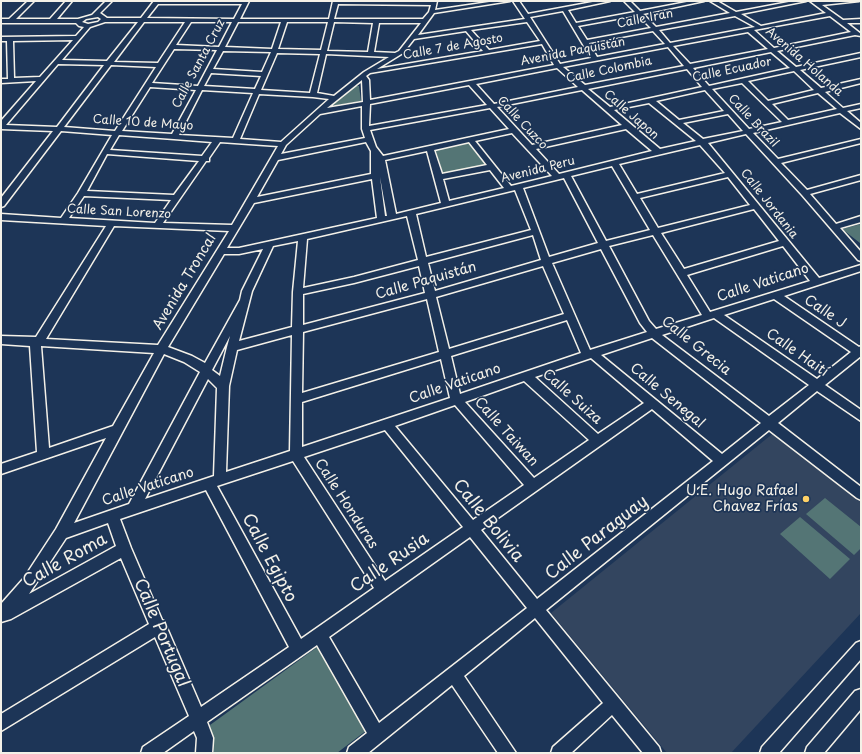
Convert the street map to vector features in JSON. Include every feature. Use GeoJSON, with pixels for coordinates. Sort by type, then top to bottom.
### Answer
{"type":"FeatureCollection","features":[{"type":"Feature","properties":{"kind":"street"},"geometry":{"type":"LineString","coordinates":[[11,21],[31,1]]}},
{"type":"Feature","properties":{"kind":"street"},"geometry":{"type":"LineString","coordinates":[[52,21],[69,1]]}},
{"type":"Feature","properties":{"kind":"street"},"geometry":{"type":"LineString","coordinates":[[95,15],[109,1]]}},
{"type":"Feature","properties":{"kind":"street"},"geometry":{"type":"LineString","coordinates":[[1,204],[157,1],[245,2]]}},
{"type":"Feature","properties":{"kind":"street"},"geometry":{"type":"LineString","coordinates":[[313,95],[336,2],[396,2],[434,5],[507,1]]}},
{"type":"Feature","properties":{"kind":"street","name":"Calle Japon"},"geometry":{"type":"LineString","coordinates":[[516,1],[544,42],[558,66],[658,152]]}},
{"type":"Feature","properties":{"kind":"street"},"geometry":{"type":"LineString","coordinates":[[414,37],[527,18],[606,1]]}},
{"type":"Feature","properties":{"kind":"street","name":"Calle Brazil"},"geometry":{"type":"LineString","coordinates":[[627,1],[654,28],[728,112],[805,193],[861,258]]}},
{"type":"Feature","properties":{"kind":"street"},"geometry":{"type":"LineString","coordinates":[[575,25],[685,2],[701,1]]}},
{"type":"Feature","properties":{"kind":"street"},"geometry":{"type":"LineString","coordinates":[[713,1],[761,28]]}},
{"type":"Feature","properties":{"kind":"street","name":"Calle Iran"},"geometry":{"type":"LineString","coordinates":[[585,42],[803,1]]}},
{"type":"Feature","properties":{"kind":"street"},"geometry":{"type":"LineString","coordinates":[[815,2],[856,1]]}},
{"type":"Feature","properties":{"kind":"street","name":"Calle Santa Cruz"},"geometry":{"type":"LineString","coordinates":[[174,137],[245,2]]}},
{"type":"Feature","properties":{"kind":"street"},"geometry":{"type":"LineString","coordinates":[[815,2],[858,35]]}},
{"type":"Feature","properties":{"kind":"street","name":"Avenida Troncal"},"geometry":{"type":"LineString","coordinates":[[1,616],[29,583],[61,533],[161,349],[235,228],[283,144],[318,112],[364,75],[396,55],[414,37],[426,21],[434,5]]}},
{"type":"Feature","properties":{"kind":"street"},"geometry":{"type":"LineString","coordinates":[[565,9],[595,59]]}},
{"type":"Feature","properties":{"kind":"street","name":"Avenida Paquistán"},"geometry":{"type":"LineString","coordinates":[[318,112],[831,14]]}},
{"type":"Feature","properties":{"kind":"street"},"geometry":{"type":"LineString","coordinates":[[1,21],[79,21],[95,15],[104,17],[105,20]]}},
{"type":"Feature","properties":{"kind":"street"},"geometry":{"type":"LineString","coordinates":[[79,21],[81,25],[88,26],[105,20],[426,21]]}},
{"type":"Feature","properties":{"kind":"street"},"geometry":{"type":"LineString","coordinates":[[63,221],[82,193],[105,152],[174,47],[189,20]]}},
{"type":"Feature","properties":{"kind":"street"},"geometry":{"type":"LineString","coordinates":[[236,140],[275,50],[284,21]]}},
{"type":"Feature","properties":{"kind":"street"},"geometry":{"type":"LineString","coordinates":[[371,54],[376,21]]}},
{"type":"Feature","properties":{"kind":"street"},"geometry":{"type":"LineString","coordinates":[[841,22],[861,21]]}},
{"type":"Feature","properties":{"kind":"street"},"geometry":{"type":"LineString","coordinates":[[1,127],[88,26]]}},
{"type":"Feature","properties":{"kind":"street"},"geometry":{"type":"LineString","coordinates":[[467,29],[488,52]]}},
{"type":"Feature","properties":{"kind":"street","name":"Avenida Holanda"},"geometry":{"type":"LineString","coordinates":[[750,30],[861,127]]}},
{"type":"Feature","properties":{"kind":"street","name":"Calle Colombia"},"geometry":{"type":"LineString","coordinates":[[366,129],[492,106],[772,49],[858,35]]}},
{"type":"Feature","properties":{"kind":"street"},"geometry":{"type":"LineString","coordinates":[[10,38],[11,80]]}},
{"type":"Feature","properties":{"kind":"street"},"geometry":{"type":"LineString","coordinates":[[1,39],[79,38]]}},
{"type":"Feature","properties":{"kind":"street","name":"Calle 7 de Agosto"},"geometry":{"type":"LineString","coordinates":[[364,75],[544,42]]}},
{"type":"Feature","properties":{"kind":"street"},"geometry":{"type":"LineString","coordinates":[[174,47],[323,51],[396,55]]}},
{"type":"Feature","properties":{"kind":"street","name":"Calle Ecuador"},"geometry":{"type":"LineString","coordinates":[[609,109],[861,55]]}},
{"type":"Feature","properties":{"kind":"street"},"geometry":{"type":"LineString","coordinates":[[58,62],[162,65]]}},
{"type":"Feature","properties":{"kind":"street"},"geometry":{"type":"LineString","coordinates":[[209,71],[265,74]]}},
{"type":"Feature","properties":{"kind":"street"},"geometry":{"type":"LineString","coordinates":[[364,75],[366,81],[366,129],[369,140],[381,159],[379,174],[381,219]]}},
{"type":"Feature","properties":{"kind":"street"},"geometry":{"type":"LineString","coordinates":[[1,80],[42,79]]}},
{"type":"Feature","properties":{"kind":"street"},"geometry":{"type":"LineString","coordinates":[[744,81],[787,123]]}},
{"type":"Feature","properties":{"kind":"street"},"geometry":{"type":"LineString","coordinates":[[767,103],[861,81]]}},
{"type":"Feature","properties":{"kind":"street","name":"Calle Cuzco"},"geometry":{"type":"LineString","coordinates":[[471,83],[531,148],[563,176]]}},
{"type":"Feature","properties":{"kind":"street"},"geometry":{"type":"LineString","coordinates":[[149,85],[258,91],[335,98]]}},
{"type":"Feature","properties":{"kind":"street","name":"Calle Jordania"},"geometry":{"type":"LineString","coordinates":[[650,100],[702,142],[730,174],[816,282]]}},
{"type":"Feature","properties":{"kind":"street","name":"Avenida Peru"},"geometry":{"type":"LineString","coordinates":[[220,251],[239,251],[411,213],[658,152],[861,106]]}},
{"type":"Feature","properties":{"kind":"street"},"geometry":{"type":"LineString","coordinates":[[678,122],[728,112]]}},
{"type":"Feature","properties":{"kind":"street"},"geometry":{"type":"LineString","coordinates":[[531,148],[628,126]]}},
{"type":"Feature","properties":{"kind":"street","name":"Calle 10 de Mayo"},"geometry":{"type":"LineString","coordinates":[[1,127],[59,129],[283,144]]}},
{"type":"Feature","properties":{"kind":"street"},"geometry":{"type":"LineString","coordinates":[[381,159],[514,130]]}},
{"type":"Feature","properties":{"kind":"street"},"geometry":{"type":"LineString","coordinates":[[158,226],[206,159],[218,139]]}},
{"type":"Feature","properties":{"kind":"street"},"geometry":{"type":"LineString","coordinates":[[470,139],[491,167],[513,188],[536,231],[546,261],[569,316],[589,354]]}},
{"type":"Feature","properties":{"kind":"street"},"geometry":{"type":"LineString","coordinates":[[274,158],[369,140]]}},
{"type":"Feature","properties":{"kind":"street"},"geometry":{"type":"LineString","coordinates":[[776,162],[861,140]]}},
{"type":"Feature","properties":{"kind":"street"},"geometry":{"type":"LineString","coordinates":[[430,148],[445,204]]}},
{"type":"Feature","properties":{"kind":"street"},"geometry":{"type":"LineString","coordinates":[[375,149],[374,164],[379,174],[392,217]]}},
{"type":"Feature","properties":{"kind":"street"},"geometry":{"type":"LineString","coordinates":[[105,152],[206,159]]}},
{"type":"Feature","properties":{"kind":"street"},"geometry":{"type":"LineString","coordinates":[[614,163],[681,273],[712,316]]}},
{"type":"Feature","properties":{"kind":"street"},"geometry":{"type":"LineString","coordinates":[[439,177],[491,167]]}},
{"type":"Feature","properties":{"kind":"street"},"geometry":{"type":"LineString","coordinates":[[250,201],[379,174]]}},
{"type":"Feature","properties":{"kind":"street"},"geometry":{"type":"LineString","coordinates":[[635,197],[730,174]]}},
{"type":"Feature","properties":{"kind":"street","name":"Calle Grecia"},"geometry":{"type":"LineString","coordinates":[[563,176],[603,245],[645,324],[654,334],[861,494]]}},
{"type":"Feature","properties":{"kind":"street"},"geometry":{"type":"LineString","coordinates":[[805,193],[861,177]]}},
{"type":"Feature","properties":{"kind":"street"},"geometry":{"type":"LineString","coordinates":[[82,193],[177,198]]}},
{"type":"Feature","properties":{"kind":"street","name":"Calle Paquistán"},"geometry":{"type":"LineString","coordinates":[[232,347],[431,295],[655,231],[756,206]]}},
{"type":"Feature","properties":{"kind":"street"},"geometry":{"type":"LineString","coordinates":[[411,213],[456,399]]}},
{"type":"Feature","properties":{"kind":"street","name":"Calle San Lorenzo"},"geometry":{"type":"LineString","coordinates":[[1,217],[111,224],[235,228]]}},
{"type":"Feature","properties":{"kind":"street"},"geometry":{"type":"LineString","coordinates":[[834,227],[861,219]]}},
{"type":"Feature","properties":{"kind":"street"},"geometry":{"type":"LineString","coordinates":[[44,455],[37,341],[111,224]]}},
{"type":"Feature","properties":{"kind":"street"},"geometry":{"type":"LineString","coordinates":[[298,292],[354,280],[536,231]]}},
{"type":"Feature","properties":{"kind":"street"},"geometry":{"type":"LineString","coordinates":[[296,455],[299,330],[298,292],[303,237]]}},
{"type":"Feature","properties":{"kind":"street"},"geometry":{"type":"LineString","coordinates":[[681,273],[784,242]]}},
{"type":"Feature","properties":{"kind":"street"},"geometry":{"type":"LineString","coordinates":[[134,508],[242,303],[270,243]]}},
{"type":"Feature","properties":{"kind":"street","name":"Calle Vaticano"},"geometry":{"type":"LineString","coordinates":[[61,533],[296,455],[589,354],[861,268]]}},
{"type":"Feature","properties":{"kind":"street","name":"Calle J"},"geometry":{"type":"LineString","coordinates":[[775,295],[860,351]]}},
{"type":"Feature","properties":{"kind":"street"},"geometry":{"type":"LineString","coordinates":[[214,481],[223,386],[242,303]]}},
{"type":"Feature","properties":{"kind":"street"},"geometry":{"type":"LineString","coordinates":[[297,399],[446,355],[569,316]]}},
{"type":"Feature","properties":{"kind":"street","name":"Calle Haití"},"geometry":{"type":"LineString","coordinates":[[712,316],[818,385],[861,416]]}},
{"type":"Feature","properties":{"kind":"street"},"geometry":{"type":"LineString","coordinates":[[1,340],[161,349],[188,359],[206,371],[223,386]]}},
{"type":"Feature","properties":{"kind":"street","name":"Calle Paraguay"},"geometry":{"type":"LineString","coordinates":[[355,753],[860,351]]}},
{"type":"Feature","properties":{"kind":"street","name":"Calle Senegal"},"geometry":{"type":"LineString","coordinates":[[589,354],[652,403],[722,461]]}},
{"type":"Feature","properties":{"kind":"street","name":"Calle Suiza"},"geometry":{"type":"LineString","coordinates":[[526,376],[598,441]]}},
{"type":"Feature","properties":{"kind":"street","name":"Calle Taiwan"},"geometry":{"type":"LineString","coordinates":[[456,399],[533,486]]}},
{"type":"Feature","properties":{"kind":"street","name":"Calle Rusia"},"geometry":{"type":"LineString","coordinates":[[149,753],[652,403]]}},
{"type":"Feature","properties":{"kind":"street","name":"Calle Bolivia"},"geometry":{"type":"LineString","coordinates":[[386,424],[653,753]]}},
{"type":"Feature","properties":{"kind":"street"},"geometry":{"type":"LineString","coordinates":[[1,469],[118,429]]}},
{"type":"Feature","properties":{"kind":"street","name":"Calle Honduras"},"geometry":{"type":"LineString","coordinates":[[296,455],[383,590]]}},
{"type":"Feature","properties":{"kind":"street","name":"Calle Egipto"},"geometry":{"type":"LineString","coordinates":[[214,481],[298,649]]}},
{"type":"Feature","properties":{"kind":"street","name":"Calle Portugal"},"geometry":{"type":"LineString","coordinates":[[112,515],[124,549],[198,718],[205,738],[204,753]]}},
{"type":"Feature","properties":{"kind":"street","name":"Calle Roma"},"geometry":{"type":"LineString","coordinates":[[1,616],[124,549]]}},
{"type":"Feature","properties":{"kind":"street"},"geometry":{"type":"LineString","coordinates":[[1,723],[159,626]]}},
{"type":"Feature","properties":{"kind":"street"},"geometry":{"type":"LineString","coordinates":[[319,634],[377,735]]}},
{"type":"Feature","properties":{"kind":"street"},"geometry":{"type":"LineString","coordinates":[[768,753],[861,648]]}},
{"type":"Feature","properties":{"kind":"street"},"geometry":{"type":"LineString","coordinates":[[454,674],[508,753]]}},
{"type":"Feature","properties":{"kind":"street"},"geometry":{"type":"LineString","coordinates":[[813,753],[861,697]]}},
{"type":"Feature","properties":{"kind":"street"},"geometry":{"type":"LineString","coordinates":[[559,753],[613,704]]}},
{"type":"Feature","properties":{"kind":"shaded area"},"geometry":{"type":"Polygon","coordinates":[[[776,431],[861,496],[861,613],[731,753],[667,753],[551,613],[776,431]]]}},
{"type":"Feature","properties":{"kind":"green space"},"geometry":{"type":"Polygon","coordinates":[[[356,86],[359,86],[361,101],[331,106],[356,86]]]}},
{"type":"Feature","properties":{"kind":"green space"},"geometry":{"type":"Polygon","coordinates":[[[468,141],[487,164],[443,174],[435,148],[468,141]]]}},
{"type":"Feature","properties":{"kind":"green space"},"geometry":{"type":"Polygon","coordinates":[[[861,224],[860,243],[842,229],[861,224]]]}},
{"type":"Feature","properties":{"kind":"green space"},"geometry":{"type":"Polygon","coordinates":[[[825,498],[861,527],[861,548],[854,555],[806,514],[825,498]]]}},
{"type":"Feature","properties":{"kind":"green space"},"geometry":{"type":"Polygon","coordinates":[[[800,517],[850,559],[830,579],[780,534],[800,517]]]}},
{"type":"Feature","properties":{"kind":"green space"},"geometry":{"type":"Polygon","coordinates":[[[320,645],[367,730],[337,753],[214,753],[210,725],[320,645]]]}},
{"type":"Feature","properties":{"kind":"place","name":"U.E. Hugo Rafael Chavez Frías"},"geometry":{"type":"Point","coordinates":[806,499]}}]}
